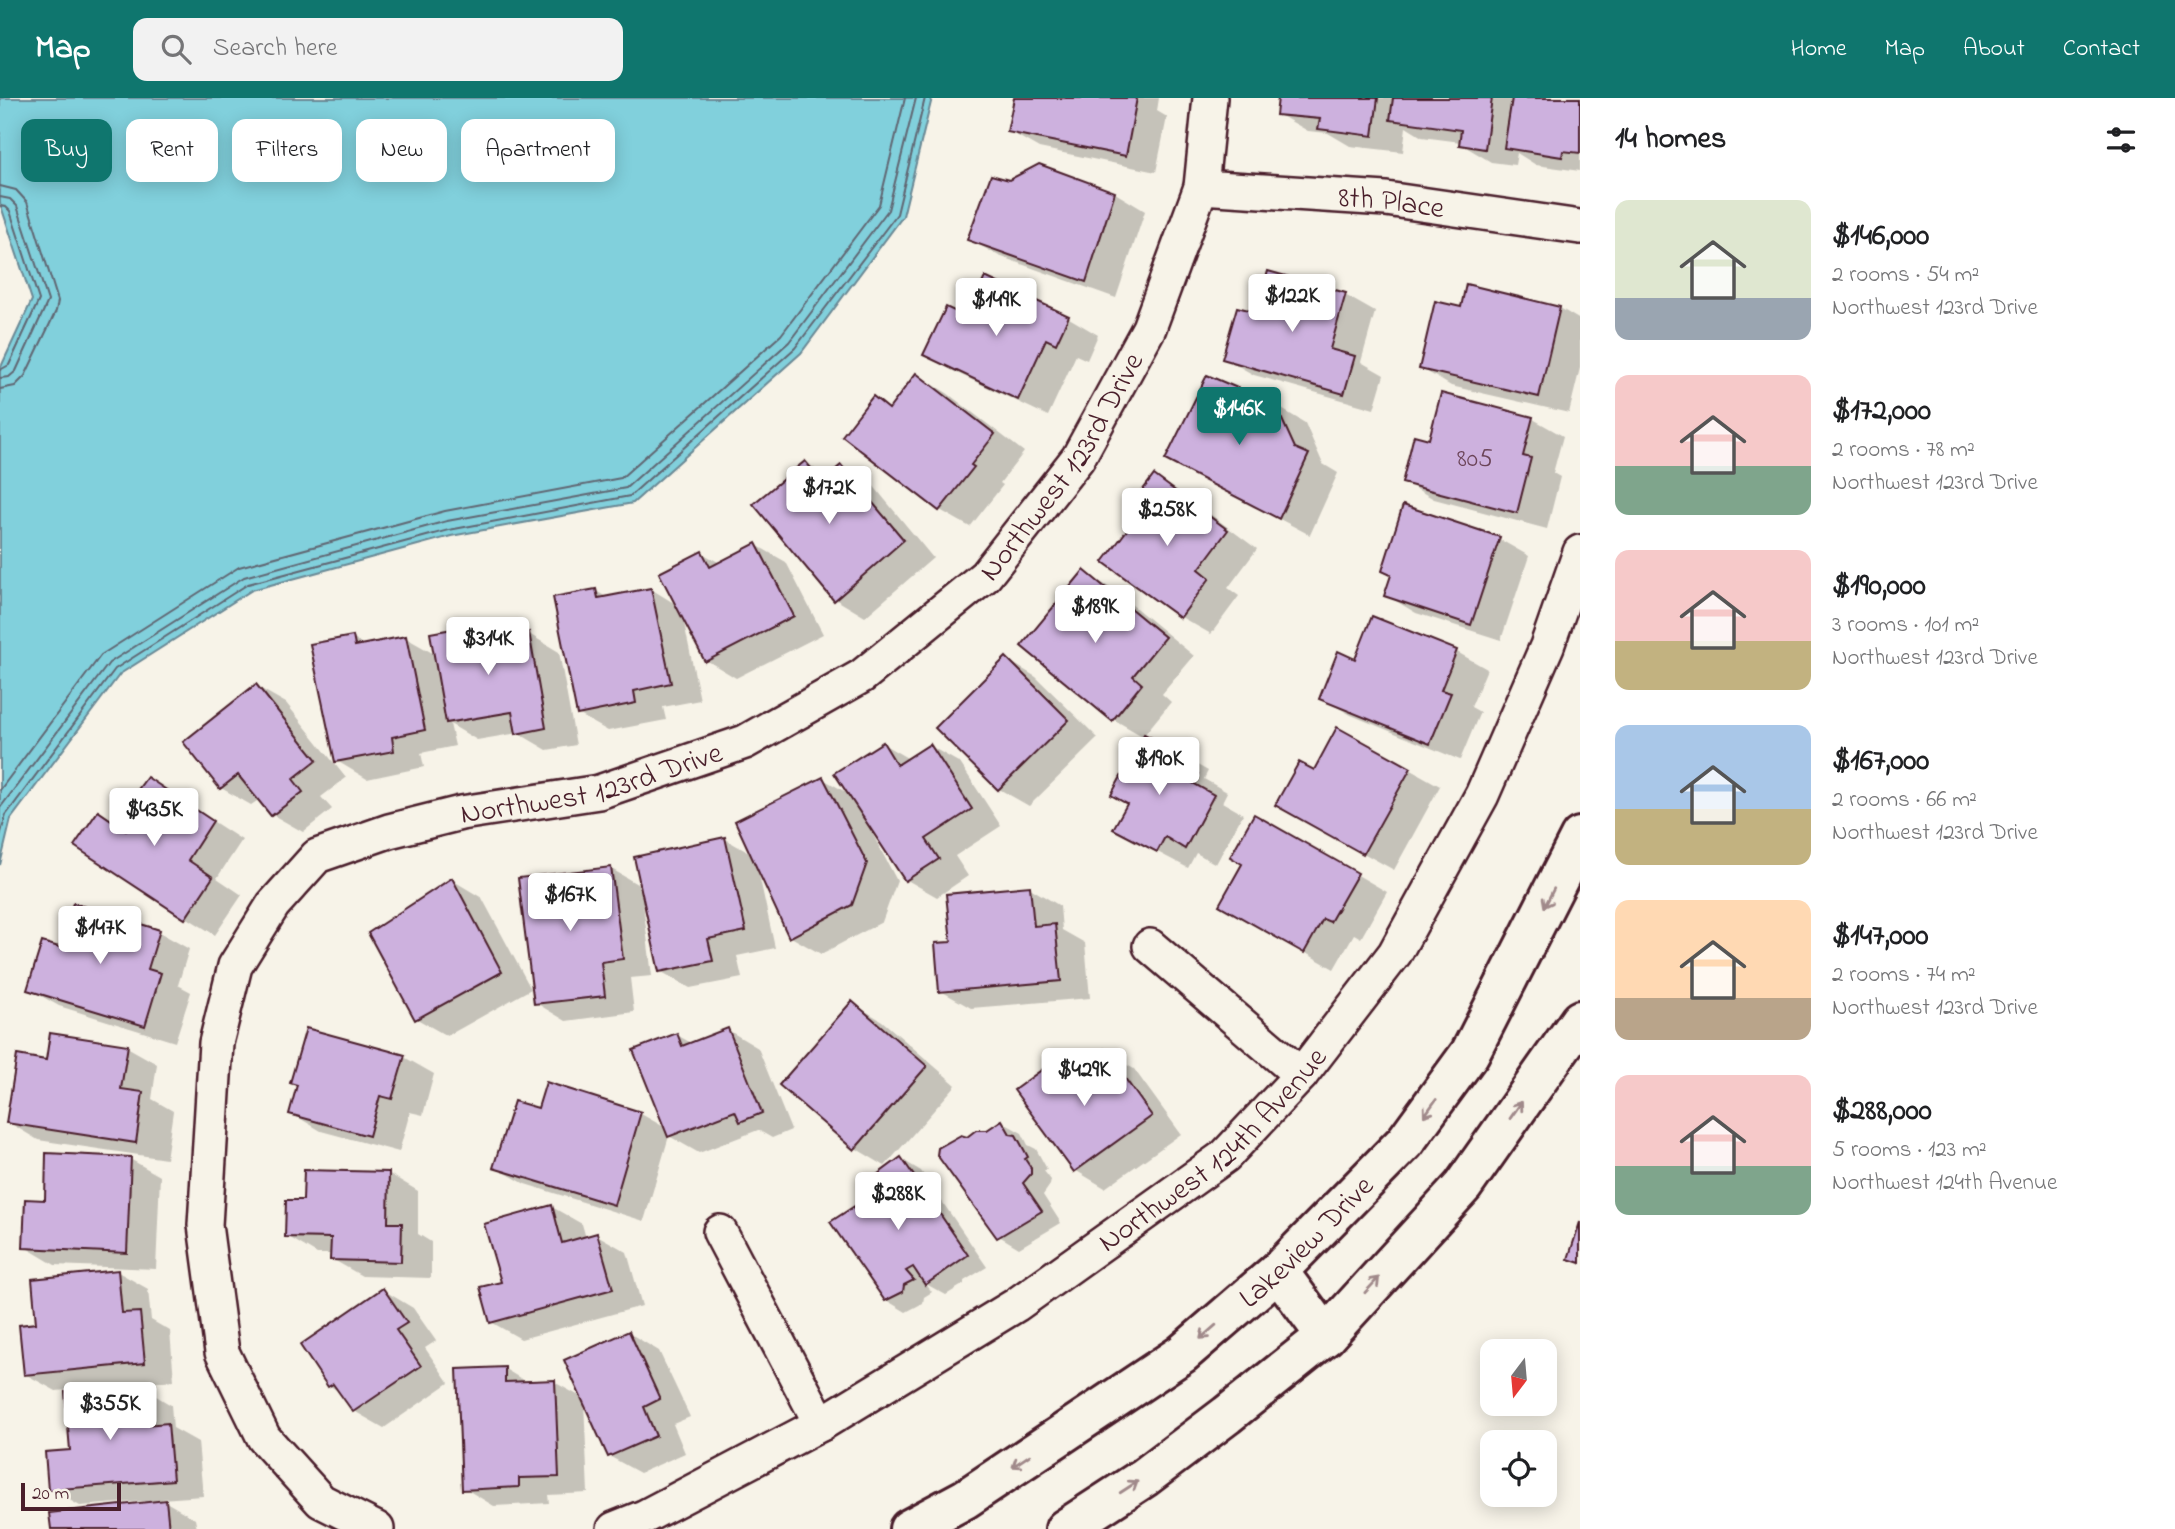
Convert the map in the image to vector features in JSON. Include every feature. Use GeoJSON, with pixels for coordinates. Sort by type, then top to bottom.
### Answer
{"type":"FeatureCollection","features":[{"type":"Feature","properties":{"kind":"street","name":"Northwest 123rd Drive"},"geometry":{"type":"LineString","coordinates":[[377,1529],[321,1501],[264,1438],[222,1352],[205,1225],[216,1043],[235,966],[273,905],[317,856],[389,831],[461,813],[600,792],[745,742],[862,676],[985,576],[1079,458],[1149,328],[1201,187],[1210,98]]}},
{"type":"Feature","properties":{"kind":"street","name":"8th Place"},"geometry":{"type":"LineString","coordinates":[[1201,187],[1386,199],[1580,227]]}},
{"type":"Feature","properties":{"kind":"street","name":"Northwest 124th Avenue"},"geometry":{"type":"LineString","coordinates":[[614,1529],[644,1517],[821,1423],[1016,1306],[1225,1156],[1301,1076],[1395,953],[1482,795],[1547,646],[1580,552]]}},
{"type":"Feature","properties":{"kind":"street","name":"Lakeview Drive"},"geometry":{"type":"LineString","coordinates":[[909,1529],[965,1499],[1182,1354],[1278,1271],[1405,1143],[1470,1053],[1580,837]]}},
{"type":"Feature","properties":{"kind":"street"},"geometry":{"type":"LineString","coordinates":[[1150,946],[1301,1076]]}},
{"type":"Feature","properties":{"kind":"street"},"geometry":{"type":"LineString","coordinates":[[1065,1529],[1145,1477],[1325,1336],[1463,1186],[1580,1020]]}},
{"type":"Feature","properties":{"kind":"street"},"geometry":{"type":"LineString","coordinates":[[720,1232],[821,1423]]}},
{"type":"Feature","properties":{"kind":"street"},"geometry":{"type":"LineString","coordinates":[[1278,1271],[1325,1336]]}},
{"type":"Feature","properties":{"kind":"water"},"geometry":{"type":"Polygon","coordinates":[[[0,98],[932,98],[903,216],[801,353],[633,503],[451,536],[252,590],[120,674],[11,819],[0,865],[0,369],[32,300],[0,203],[0,98]]]}},
{"type":"Feature","properties":{"kind":"building"},"geometry":{"type":"Polygon","coordinates":[[[1014,98],[1137,98],[1126,156],[1007,132],[1014,98]]]}},
{"type":"Feature","properties":{"kind":"building"},"geometry":{"type":"Polygon","coordinates":[[[1278,98],[1378,98],[1373,136],[1318,129],[1320,119],[1276,115],[1278,98]]]}},
{"type":"Feature","properties":{"kind":"building"},"geometry":{"type":"Polygon","coordinates":[[[1393,98],[1492,98],[1485,149],[1459,145],[1461,130],[1390,120],[1393,98]]]}},
{"type":"Feature","properties":{"kind":"building"},"geometry":{"type":"Polygon","coordinates":[[[1512,98],[1580,98],[1580,153],[1563,151],[1562,157],[1504,148],[1512,98]]]}},
{"type":"Feature","properties":{"kind":"building"},"geometry":{"type":"Polygon","coordinates":[[[1039,164],[1115,192],[1086,282],[967,240],[991,175],[1009,180],[1039,164]]]}},
{"type":"Feature","properties":{"kind":"building"},"geometry":{"type":"Polygon","coordinates":[[[1268,271],[1346,293],[1330,349],[1355,356],[1344,394],[1222,359],[1237,307],[1264,314],[1268,300],[1260,298],[1268,271]]]}},
{"type":"Feature","properties":{"kind":"building"},"geometry":{"type":"Polygon","coordinates":[[[985,277],[1069,316],[1056,344],[1046,339],[1018,400],[923,355],[946,307],[967,317],[985,277]]]}},
{"type":"Feature","properties":{"kind":"building"},"geometry":{"type":"Polygon","coordinates":[[[1466,284],[1560,307],[1539,397],[1419,369],[1435,301],[1461,307],[1466,284]]]}},
{"type":"Feature","properties":{"kind":"building"},"geometry":{"type":"Polygon","coordinates":[[[916,373],[995,434],[971,465],[974,467],[939,511],[842,436],[873,396],[889,409],[916,373]]]}},
{"type":"Feature","properties":{"kind":"building"},"geometry":{"type":"Polygon","coordinates":[[[1207,375],[1275,404],[1295,448],[1309,454],[1279,519],[1165,460],[1207,375]]]}},
{"type":"Feature","properties":{"kind":"building"},"geometry":{"type":"Polygon","coordinates":[[[1441,393],[1533,417],[1523,456],[1531,458],[1517,513],[1402,483],[1414,435],[1429,439],[1441,393]]]}},
{"type":"Feature","properties":{"kind":"building"},"geometry":{"type":"Polygon","coordinates":[[[805,461],[822,481],[841,465],[904,540],[834,601],[753,504],[805,461]]]}},
{"type":"Feature","properties":{"kind":"building"},"geometry":{"type":"Polygon","coordinates":[[[1154,475],[1228,530],[1199,569],[1210,578],[1180,618],[1103,562],[1145,506],[1136,499],[1154,475]]]}},
{"type":"Feature","properties":{"kind":"building"},"geometry":{"type":"Polygon","coordinates":[[[1403,505],[1500,537],[1471,625],[1384,596],[1391,575],[1382,571],[1403,505]]]}},
{"type":"Feature","properties":{"kind":"building"},"geometry":{"type":"Polygon","coordinates":[[[756,543],[794,616],[705,662],[659,573],[702,551],[710,567],[756,543]]]}},
{"type":"Feature","properties":{"kind":"building"},"geometry":{"type":"Polygon","coordinates":[[[1084,570],[1165,637],[1133,676],[1142,684],[1112,721],[1021,646],[1084,570]]]}},
{"type":"Feature","properties":{"kind":"building"},"geometry":{"type":"Polygon","coordinates":[[[651,588],[671,683],[634,691],[636,703],[577,715],[553,597],[596,589],[598,598],[651,588]]]}},
{"type":"Feature","properties":{"kind":"building"},"geometry":{"type":"Polygon","coordinates":[[[1372,616],[1457,650],[1441,690],[1451,693],[1430,744],[1319,699],[1338,651],[1355,659],[1372,616]]]}},
{"type":"Feature","properties":{"kind":"building"},"geometry":{"type":"Polygon","coordinates":[[[480,624],[483,641],[529,632],[546,728],[516,734],[512,712],[446,723],[430,633],[480,624]]]}},
{"type":"Feature","properties":{"kind":"building"},"geometry":{"type":"Polygon","coordinates":[[[353,636],[355,646],[406,636],[425,730],[392,737],[394,751],[335,762],[310,644],[353,636]]]}},
{"type":"Feature","properties":{"kind":"building"},"geometry":{"type":"Polygon","coordinates":[[[1006,657],[1069,720],[998,790],[935,728],[1006,657]]]}},
{"type":"Feature","properties":{"kind":"building"},"geometry":{"type":"Polygon","coordinates":[[[256,684],[317,760],[293,779],[303,792],[271,816],[238,775],[220,789],[183,742],[256,684]]]}},
{"type":"Feature","properties":{"kind":"building"},"geometry":{"type":"Polygon","coordinates":[[[1337,727],[1411,768],[1363,854],[1275,805],[1299,762],[1314,770],[1337,727]]]}},
{"type":"Feature","properties":{"kind":"building"},"geometry":{"type":"Polygon","coordinates":[[[1144,734],[1179,752],[1175,761],[1198,774],[1193,783],[1214,795],[1185,849],[1165,837],[1157,852],[1113,829],[1127,804],[1111,795],[1144,734]]]}},
{"type":"Feature","properties":{"kind":"building"},"geometry":{"type":"Polygon","coordinates":[[[883,742],[897,765],[930,744],[972,809],[926,839],[939,859],[905,881],[834,773],[883,742]]]}},
{"type":"Feature","properties":{"kind":"building"},"geometry":{"type":"Polygon","coordinates":[[[147,777],[213,821],[188,860],[213,877],[185,919],[74,846],[98,811],[126,830],[142,806],[131,799],[147,777]]]}},
{"type":"Feature","properties":{"kind":"building"},"geometry":{"type":"Polygon","coordinates":[[[823,777],[867,863],[852,905],[789,938],[735,821],[823,777]]]}},
{"type":"Feature","properties":{"kind":"building"},"geometry":{"type":"Polygon","coordinates":[[[1254,814],[1358,873],[1330,922],[1323,919],[1304,953],[1219,905],[1242,864],[1230,857],[1254,814]]]}},
{"type":"Feature","properties":{"kind":"building"},"geometry":{"type":"Polygon","coordinates":[[[725,837],[746,931],[708,939],[713,961],[659,972],[634,857],[725,837]]]}},
{"type":"Feature","properties":{"kind":"building"},"geometry":{"type":"Polygon","coordinates":[[[611,867],[623,959],[601,962],[605,996],[534,1004],[518,878],[611,867]]]}},
{"type":"Feature","properties":{"kind":"building"},"geometry":{"type":"Polygon","coordinates":[[[452,878],[502,972],[415,1020],[368,933],[452,878]]]}},
{"type":"Feature","properties":{"kind":"building"},"geometry":{"type":"Polygon","coordinates":[[[1030,886],[1034,926],[1055,924],[1061,981],[939,992],[935,943],[951,942],[946,894],[1030,886]]]}},
{"type":"Feature","properties":{"kind":"building"},"geometry":{"type":"Polygon","coordinates":[[[73,903],[160,930],[148,969],[161,973],[145,1026],[27,990],[42,942],[59,947],[73,903]]]}},
{"type":"Feature","properties":{"kind":"building"},"geometry":{"type":"Polygon","coordinates":[[[852,1001],[927,1066],[854,1150],[779,1085],[852,1001]]]}},
{"type":"Feature","properties":{"kind":"building"},"geometry":{"type":"Polygon","coordinates":[[[306,1028],[405,1055],[392,1099],[380,1096],[369,1136],[289,1114],[297,1085],[290,1083],[306,1028]]]}},
{"type":"Feature","properties":{"kind":"building"},"geometry":{"type":"Polygon","coordinates":[[[728,1028],[762,1113],[740,1122],[735,1111],[668,1137],[633,1050],[677,1033],[682,1046],[728,1028]]]}},
{"type":"Feature","properties":{"kind":"building"},"geometry":{"type":"Polygon","coordinates":[[[50,1033],[128,1045],[121,1089],[143,1092],[136,1143],[6,1123],[17,1055],[46,1060],[50,1033]]]}},
{"type":"Feature","properties":{"kind":"building"},"geometry":{"type":"Polygon","coordinates":[[[1104,1049],[1152,1116],[1074,1172],[1014,1090],[1054,1061],[1065,1078],[1104,1049]]]}},
{"type":"Feature","properties":{"kind":"building"},"geometry":{"type":"Polygon","coordinates":[[[546,1082],[641,1112],[614,1205],[493,1168],[514,1101],[538,1108],[546,1082]]]}},
{"type":"Feature","properties":{"kind":"building"},"geometry":{"type":"Polygon","coordinates":[[[1002,1120],[1010,1134],[1016,1135],[1028,1157],[1025,1159],[1031,1168],[1031,1174],[1023,1183],[1042,1211],[997,1238],[937,1155],[938,1148],[961,1135],[967,1137],[976,1130],[987,1130],[1002,1120]]]}},
{"type":"Feature","properties":{"kind":"building"},"geometry":{"type":"Polygon","coordinates":[[[46,1153],[131,1157],[127,1253],[23,1248],[25,1199],[45,1200],[46,1153]]]}},
{"type":"Feature","properties":{"kind":"building"},"geometry":{"type":"Polygon","coordinates":[[[901,1157],[968,1255],[925,1285],[913,1267],[906,1271],[914,1280],[904,1285],[903,1292],[885,1301],[830,1222],[870,1196],[862,1186],[901,1157]]]}},
{"type":"Feature","properties":{"kind":"building"},"geometry":{"type":"Polygon","coordinates":[[[304,1170],[389,1172],[388,1223],[402,1223],[401,1262],[330,1260],[331,1238],[285,1237],[286,1200],[303,1200],[304,1170]]]}},
{"type":"Feature","properties":{"kind":"building"},"geometry":{"type":"Polygon","coordinates":[[[552,1205],[562,1243],[597,1233],[613,1289],[490,1323],[480,1287],[501,1282],[484,1224],[552,1205]]]}},
{"type":"Feature","properties":{"kind":"building"},"geometry":{"type":"Polygon","coordinates":[[[1580,1222],[1580,1263],[1568,1259],[1580,1222]]]}},
{"type":"Feature","properties":{"kind":"building"},"geometry":{"type":"Polygon","coordinates":[[[118,1270],[122,1313],[140,1312],[145,1363],[24,1375],[19,1325],[36,1323],[32,1279],[118,1270]]]}},
{"type":"Feature","properties":{"kind":"building"},"geometry":{"type":"Polygon","coordinates":[[[383,1288],[407,1323],[396,1330],[421,1366],[353,1412],[333,1384],[328,1387],[300,1345],[383,1288]]]}},
{"type":"Feature","properties":{"kind":"building"},"geometry":{"type":"Polygon","coordinates":[[[629,1331],[660,1399],[644,1407],[656,1436],[608,1457],[564,1360],[629,1331]]]}},
{"type":"Feature","properties":{"kind":"building"},"geometry":{"type":"Polygon","coordinates":[[[505,1367],[505,1382],[555,1380],[559,1477],[519,1478],[519,1487],[462,1490],[457,1369],[505,1367]]]}},
{"type":"Feature","properties":{"kind":"building"},"geometry":{"type":"Polygon","coordinates":[[[141,1385],[145,1425],[168,1423],[173,1480],[48,1490],[45,1452],[70,1450],[65,1392],[141,1385]]]}},
{"type":"Feature","properties":{"kind":"building"},"geometry":{"type":"Polygon","coordinates":[[[166,1500],[169,1529],[51,1529],[49,1513],[166,1500]]]}}]}
